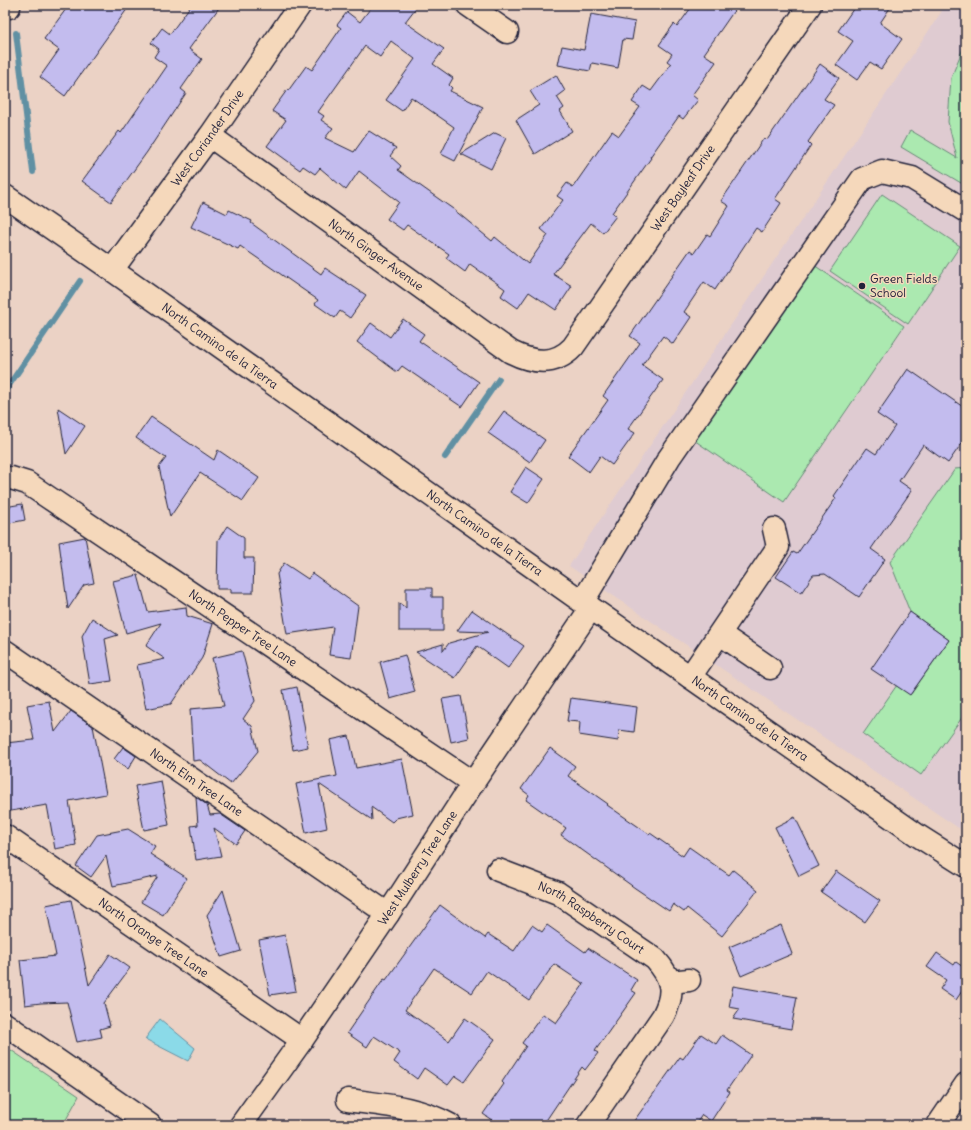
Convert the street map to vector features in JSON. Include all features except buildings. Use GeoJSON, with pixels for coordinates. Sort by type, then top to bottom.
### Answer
{"type":"FeatureCollection","features":[{"type":"Feature","properties":{"kind":"street","name":"West Coriander Drive"},"geometry":{"type":"LineString","coordinates":[[112,270],[210,136],[300,5]]}},
{"type":"Feature","properties":{"kind":"street"},"geometry":{"type":"LineString","coordinates":[[468,5],[507,32]]}},
{"type":"Feature","properties":{"kind":"street","name":"West Bayleaf Drive"},"geometry":{"type":"LineString","coordinates":[[545,366],[567,353],[573,347],[810,5]]}},
{"type":"Feature","properties":{"kind":"street","name":"North Ginger Avenue"},"geometry":{"type":"LineString","coordinates":[[210,136],[512,352],[545,366]]}},
{"type":"Feature","properties":{"kind":"street","name":"West Mulberry Tree Lane"},"geometry":{"type":"LineString","coordinates":[[241,1125],[302,1040],[388,914],[473,783],[587,605],[669,458],[862,179],[882,171],[912,178],[966,211]]}},
{"type":"Feature","properties":{"kind":"street","name":"North Camino de la Tierra"},"geometry":{"type":"LineString","coordinates":[[5,196],[690,677],[917,835],[966,866]]}},
{"type":"Feature","properties":{"kind":"street","name":"North Pepper Tree Lane"},"geometry":{"type":"LineString","coordinates":[[8,479],[27,483],[473,783]]}},
{"type":"Feature","properties":{"kind":"street"},"geometry":{"type":"LineString","coordinates":[[690,677],[778,547],[774,529]]}},
{"type":"Feature","properties":{"kind":"street"},"geometry":{"type":"LineString","coordinates":[[720,634],[770,668]]}},
{"type":"Feature","properties":{"kind":"street","name":"North Elm Tree Lane"},"geometry":{"type":"LineString","coordinates":[[5,651],[388,914]]}},
{"type":"Feature","properties":{"kind":"street","name":"North Orange Tree Lane"},"geometry":{"type":"LineString","coordinates":[[5,836],[302,1040]]}},
{"type":"Feature","properties":{"kind":"street","name":"North Raspberry Court"},"geometry":{"type":"LineString","coordinates":[[498,870],[558,893],[655,960],[666,974],[679,981],[671,993],[670,1001],[663,1016],[588,1125]]}},
{"type":"Feature","properties":{"kind":"street"},"geometry":{"type":"LineString","coordinates":[[5,1024],[150,1125]]}},
{"type":"Feature","properties":{"kind":"street"},"geometry":{"type":"LineString","coordinates":[[938,1125],[966,1084]]}},
{"type":"Feature","properties":{"kind":"street"},"geometry":{"type":"LineString","coordinates":[[348,1100],[405,1107],[435,1117],[450,1125]]}},
{"type":"Feature","properties":{"kind":"shaded area","name":"Green Fields School"},"geometry":{"type":"Polygon","coordinates":[[[946,5],[966,5],[966,833],[569,566],[946,5]]]}},
{"type":"Feature","properties":{"kind":"green space"},"geometry":{"type":"Polygon","coordinates":[[[966,41],[966,186],[901,147],[910,130],[957,158],[948,122],[951,78],[966,41]]]}},
{"type":"Feature","properties":{"kind":"green space"},"geometry":{"type":"Polygon","coordinates":[[[882,194],[960,246],[908,324],[830,271],[882,194]]]}},
{"type":"Feature","properties":{"kind":"green space"},"geometry":{"type":"Polygon","coordinates":[[[811,263],[904,326],[784,502],[691,438],[811,263]]]}},
{"type":"Feature","properties":{"kind":"green space"},"geometry":{"type":"Polygon","coordinates":[[[966,468],[966,712],[921,775],[863,734],[897,685],[911,694],[949,640],[910,612],[890,562],[955,469],[966,468]]]}},
{"type":"Feature","properties":{"kind":"green space"},"geometry":{"type":"Polygon","coordinates":[[[5,1046],[79,1096],[63,1125],[5,1125],[5,1046]]]}},
{"type":"Feature","properties":{"kind":"water"},"geometry":{"type":"Polygon","coordinates":[[[160,1019],[195,1048],[188,1061],[145,1039],[160,1019]]]}},
{"type":"Feature","properties":{"kind":"waterway"},"geometry":{"type":"LineString","coordinates":[[16,33],[33,172]]}},
{"type":"Feature","properties":{"kind":"waterway"},"geometry":{"type":"LineString","coordinates":[[5,391],[80,281]]}},
{"type":"Feature","properties":{"kind":"waterway"},"geometry":{"type":"LineString","coordinates":[[445,457],[499,379]]}},
{"type":"Feature","properties":{"kind":"place","name":"Green Fields School"},"geometry":{"type":"Point","coordinates":[862,286]}}]}
